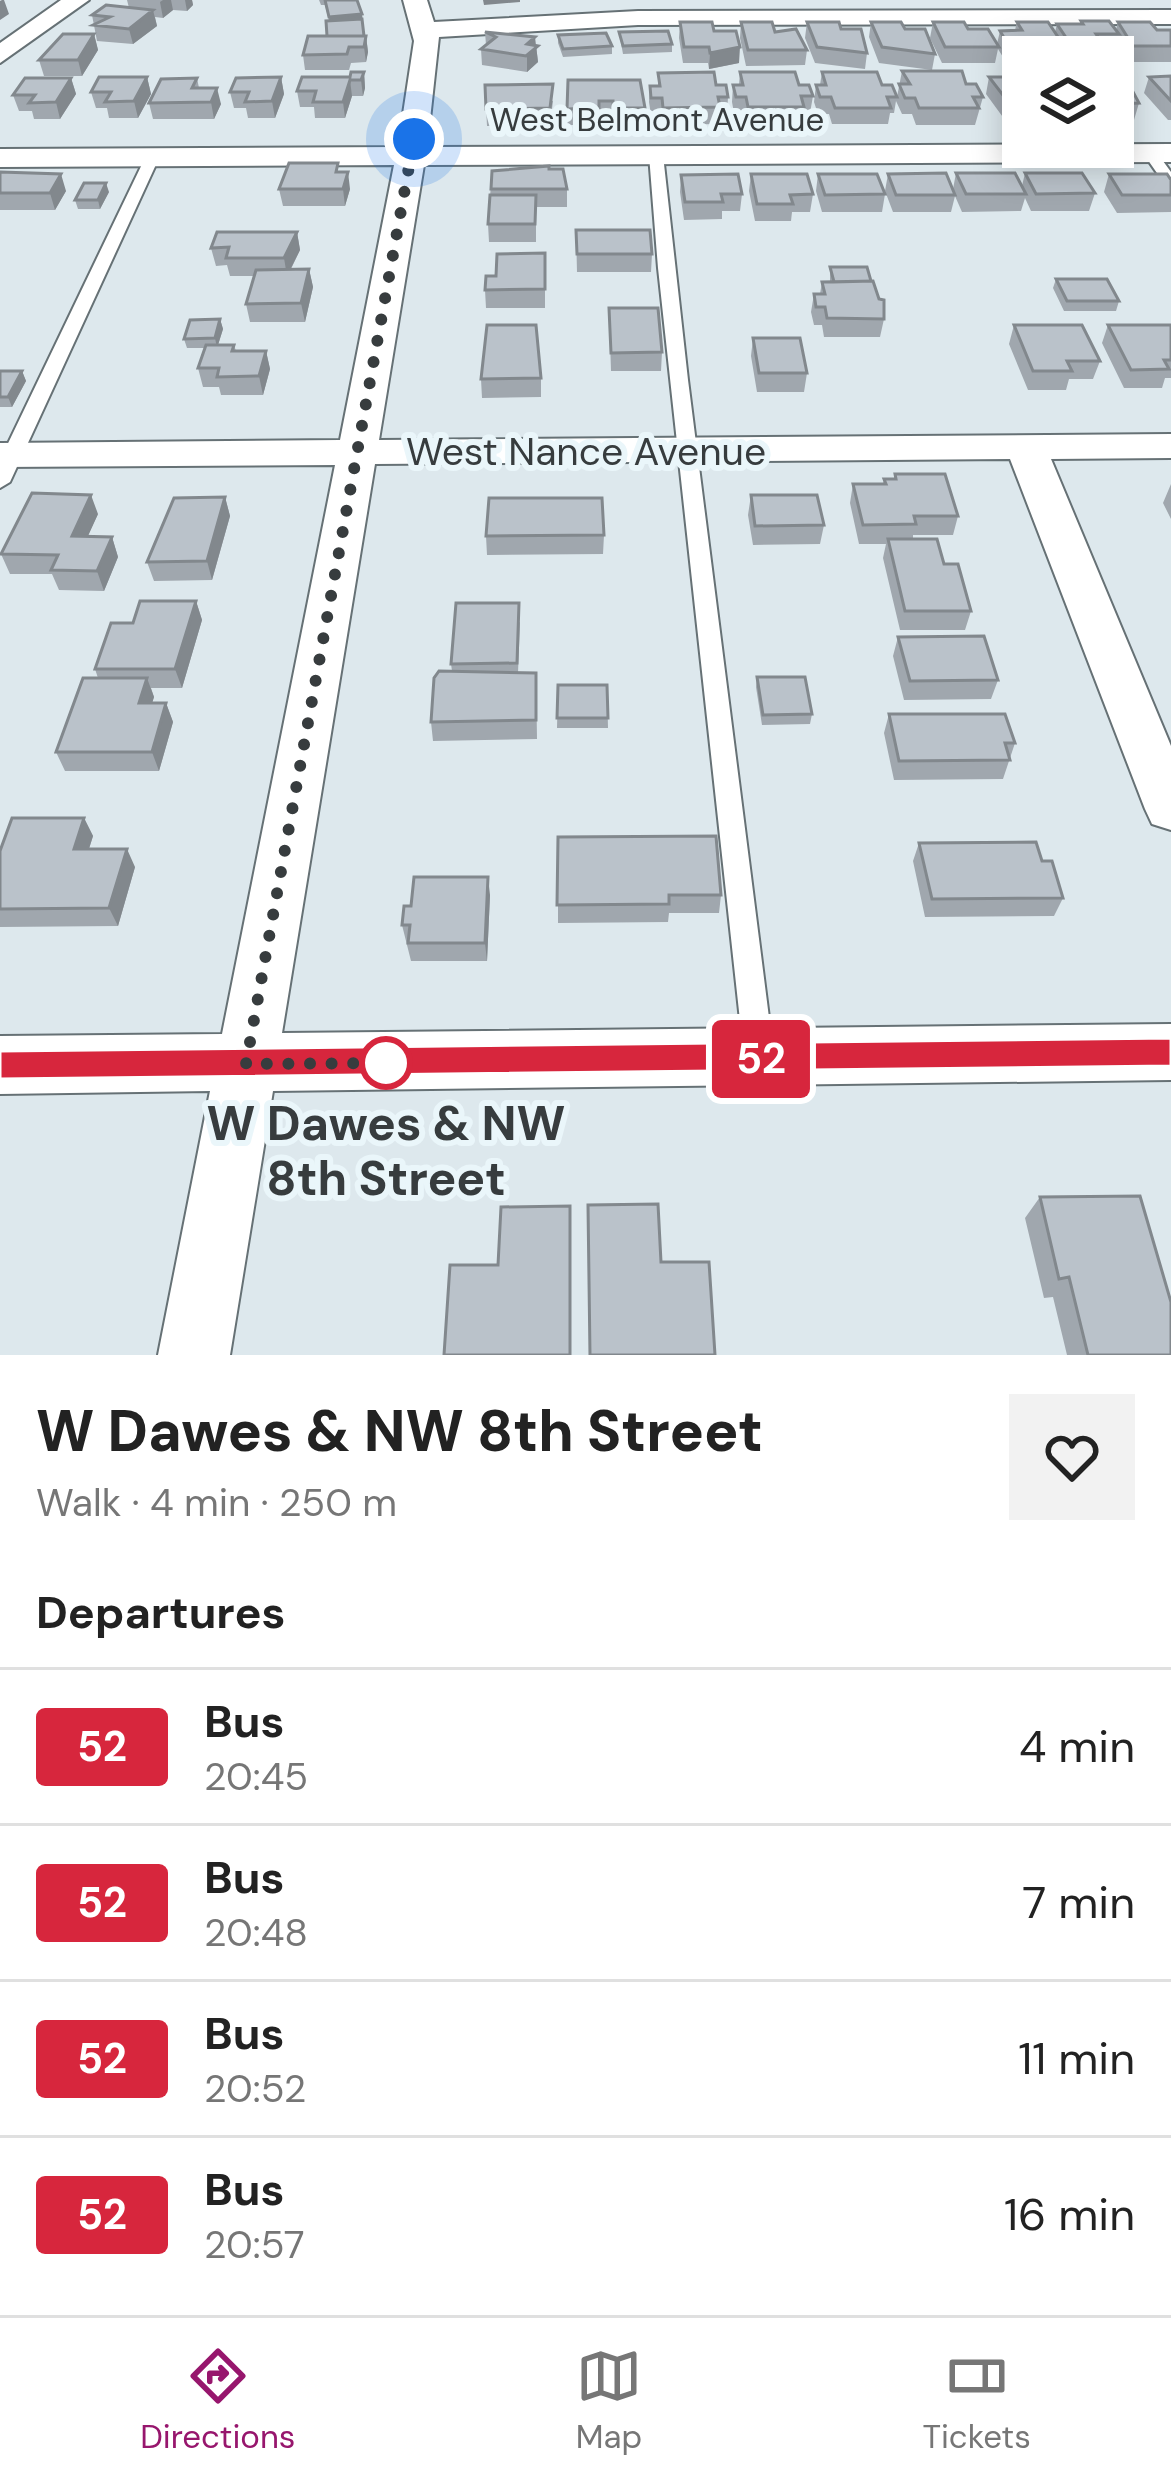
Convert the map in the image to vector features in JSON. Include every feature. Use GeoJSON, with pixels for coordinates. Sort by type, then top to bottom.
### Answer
{"type":"FeatureCollection","features":[{"type":"Feature","properties":{"kind":"street"},"geometry":{"type":"LineString","coordinates":[[0,55],[77,0]]}},
{"type":"Feature","properties":{"kind":"street"},"geometry":{"type":"LineString","coordinates":[[194,1355],[411,156],[426,60],[420,15],[656,18],[942,8],[1171,16]]}},
{"type":"Feature","properties":{"kind":"street","name":"West Belmont Avenue"},"geometry":{"type":"LineString","coordinates":[[0,158],[1160,153]]}},
{"type":"Feature","properties":{"kind":"street","name":"West Nance Avenue"},"geometry":{"type":"LineString","coordinates":[[4,464],[356,453],[1171,446]]}},
{"type":"Feature","properties":{"kind":"street"},"geometry":{"type":"LineString","coordinates":[[1026,448],[1171,809]]}},
{"type":"Feature","properties":{"kind":"street"},"geometry":{"type":"LineString","coordinates":[[0,1065],[1171,1052]]}},
{"type":"Feature","properties":{"kind":"lane"},"geometry":{"type":"LineString","coordinates":[[1160,153],[1171,183]]}},
{"type":"Feature","properties":{"kind":"lane"},"geometry":{"type":"LineString","coordinates":[[656,155],[672,343],[690,451],[759,1059]]}},
{"type":"Feature","properties":{"kind":"lane"},"geometry":{"type":"LineString","coordinates":[[4,464],[152,158]]}},
{"type":"Feature","properties":{"kind":"building"},"geometry":{"type":"Polygon","coordinates":[[[325,0],[357,0],[362,14],[329,17],[325,0]]]}},
{"type":"Feature","properties":{"kind":"building"},"geometry":{"type":"Polygon","coordinates":[[[106,5],[153,10],[129,29],[93,25],[110,17],[92,15],[106,5]]]}},
{"type":"Feature","properties":{"kind":"building"},"geometry":{"type":"Polygon","coordinates":[[[362,19],[364,36],[327,36],[326,21],[362,19]]]}},
{"type":"Feature","properties":{"kind":"building"},"geometry":{"type":"Polygon","coordinates":[[[1081,21],[1109,21],[1119,34],[1065,36],[1057,24],[1083,24],[1081,21]]]}},
{"type":"Feature","properties":{"kind":"building"},"geometry":{"type":"Polygon","coordinates":[[[680,22],[712,22],[714,31],[736,31],[740,47],[710,53],[709,47],[684,47],[680,22]]]}},
{"type":"Feature","properties":{"kind":"building"},"geometry":{"type":"Polygon","coordinates":[[[741,22],[772,22],[775,32],[796,29],[807,50],[748,50],[741,22]]]}},
{"type":"Feature","properties":{"kind":"building"},"geometry":{"type":"Polygon","coordinates":[[[807,22],[839,22],[841,29],[861,29],[867,53],[817,47],[807,22]]]}},
{"type":"Feature","properties":{"kind":"building"},"geometry":{"type":"Polygon","coordinates":[[[871,22],[901,22],[905,29],[925,29],[935,54],[882,47],[871,22]]]}},
{"type":"Feature","properties":{"kind":"building"},"geometry":{"type":"Polygon","coordinates":[[[933,22],[964,22],[968,29],[988,29],[999,47],[945,47],[933,22]]]}},
{"type":"Feature","properties":{"kind":"building"},"geometry":{"type":"Polygon","coordinates":[[[1017,22],[1048,22],[1057,36],[1003,36],[1000,31],[1022,30],[1017,22]]]}},
{"type":"Feature","properties":{"kind":"building"},"geometry":{"type":"Polygon","coordinates":[[[1118,22],[1150,22],[1157,30],[1171,30],[1171,46],[1134,46],[1134,36],[1127,36],[1118,22]]]}},
{"type":"Feature","properties":{"kind":"building"},"geometry":{"type":"Polygon","coordinates":[[[668,31],[672,44],[623,46],[619,32],[668,31]]]}},
{"type":"Feature","properties":{"kind":"building"},"geometry":{"type":"Polygon","coordinates":[[[485,32],[535,37],[527,44],[538,46],[526,56],[481,49],[496,37],[485,32]]]}},
{"type":"Feature","properties":{"kind":"building"},"geometry":{"type":"Polygon","coordinates":[[[606,33],[612,46],[563,49],[558,35],[606,33]]]}},
{"type":"Feature","properties":{"kind":"building"},"geometry":{"type":"Polygon","coordinates":[[[63,34],[94,34],[78,60],[39,60],[63,34]]]}},
{"type":"Feature","properties":{"kind":"building"},"geometry":{"type":"Polygon","coordinates":[[[308,36],[366,36],[364,47],[349,47],[347,54],[303,55],[308,36]]]}},
{"type":"Feature","properties":{"kind":"building"},"geometry":{"type":"Polygon","coordinates":[[[902,71],[962,71],[966,84],[976,84],[983,97],[973,97],[979,108],[919,108],[915,98],[905,98],[899,84],[910,84],[902,71]]]}},
{"type":"Feature","properties":{"kind":"building"},"geometry":{"type":"Polygon","coordinates":[[[351,72],[364,72],[361,80],[350,80],[343,102],[313,102],[316,91],[297,91],[302,77],[350,77],[351,72]]]}},
{"type":"Feature","properties":{"kind":"building"},"geometry":{"type":"Polygon","coordinates":[[[714,72],[716,85],[726,85],[728,97],[718,97],[720,107],[663,108],[662,98],[651,98],[650,86],[660,86],[658,73],[714,72]]]}},
{"type":"Feature","properties":{"kind":"building"},"geometry":{"type":"Polygon","coordinates":[[[740,72],[795,72],[799,85],[809,85],[813,96],[801,96],[804,107],[748,107],[746,97],[736,97],[733,85],[743,85],[740,72]]]}},
{"type":"Feature","properties":{"kind":"building"},"geometry":{"type":"Polygon","coordinates":[[[822,72],[877,72],[882,85],[892,85],[897,97],[887,97],[891,108],[835,108],[831,97],[820,97],[816,85],[826,85],[822,72]]]}},
{"type":"Feature","properties":{"kind":"building"},"geometry":{"type":"Polygon","coordinates":[[[1171,76],[1171,101],[1149,77],[1171,76]]]}},
{"type":"Feature","properties":{"kind":"building"},"geometry":{"type":"Polygon","coordinates":[[[99,77],[147,77],[134,101],[105,102],[111,92],[91,92],[99,77]]]}},
{"type":"Feature","properties":{"kind":"building"},"geometry":{"type":"Polygon","coordinates":[[[281,77],[272,101],[245,102],[249,92],[230,92],[236,78],[281,77]]]}},
{"type":"Feature","properties":{"kind":"building"},"geometry":{"type":"Polygon","coordinates":[[[989,77],[1002,77],[1002,94],[989,77]]]}},
{"type":"Feature","properties":{"kind":"building"},"geometry":{"type":"Polygon","coordinates":[[[25,78],[71,78],[56,102],[29,103],[35,95],[13,95],[25,78]]]}},
{"type":"Feature","properties":{"kind":"building"},"geometry":{"type":"Polygon","coordinates":[[[197,78],[192,88],[217,88],[211,102],[149,103],[161,79],[197,78]]]}},
{"type":"Feature","properties":{"kind":"building"},"geometry":{"type":"Polygon","coordinates":[[[568,80],[640,80],[645,108],[613,108],[613,101],[599,101],[599,108],[567,109],[568,80]]]}},
{"type":"Feature","properties":{"kind":"building"},"geometry":{"type":"Polygon","coordinates":[[[553,84],[550,108],[486,109],[485,85],[553,84]]]}},
{"type":"Feature","properties":{"kind":"building"},"geometry":{"type":"Polygon","coordinates":[[[289,163],[338,163],[336,172],[348,172],[343,189],[279,189],[289,163]]]}},
{"type":"Feature","properties":{"kind":"building"},"geometry":{"type":"Polygon","coordinates":[[[563,169],[567,189],[491,189],[492,171],[563,169]]]}},
{"type":"Feature","properties":{"kind":"building"},"geometry":{"type":"Polygon","coordinates":[[[0,172],[61,174],[50,193],[0,193],[0,172]]]}},
{"type":"Feature","properties":{"kind":"building"},"geometry":{"type":"Polygon","coordinates":[[[946,173],[955,195],[896,195],[888,174],[946,173]]]}},
{"type":"Feature","properties":{"kind":"building"},"geometry":{"type":"Polygon","coordinates":[[[956,173],[1015,173],[1026,194],[966,194],[956,173]]]}},
{"type":"Feature","properties":{"kind":"building"},"geometry":{"type":"Polygon","coordinates":[[[1025,173],[1082,173],[1095,193],[1036,194],[1025,173]]]}},
{"type":"Feature","properties":{"kind":"building"},"geometry":{"type":"Polygon","coordinates":[[[738,174],[742,194],[721,194],[723,202],[685,202],[681,175],[738,174]]]}},
{"type":"Feature","properties":{"kind":"building"},"geometry":{"type":"Polygon","coordinates":[[[751,174],[807,174],[813,194],[790,195],[793,204],[757,204],[751,174]]]}},
{"type":"Feature","properties":{"kind":"building"},"geometry":{"type":"Polygon","coordinates":[[[818,174],[877,174],[885,194],[825,195],[818,174]]]}},
{"type":"Feature","properties":{"kind":"building"},"geometry":{"type":"Polygon","coordinates":[[[1109,174],[1167,174],[1171,195],[1122,195],[1109,174]]]}},
{"type":"Feature","properties":{"kind":"building"},"geometry":{"type":"Polygon","coordinates":[[[84,183],[106,183],[98,200],[75,200],[84,183]]]}},
{"type":"Feature","properties":{"kind":"building"},"geometry":{"type":"Polygon","coordinates":[[[490,195],[536,195],[535,224],[488,224],[490,195]]]}},
{"type":"Feature","properties":{"kind":"building"},"geometry":{"type":"Polygon","coordinates":[[[576,230],[650,230],[652,254],[577,254],[576,230]]]}},
{"type":"Feature","properties":{"kind":"building"},"geometry":{"type":"Polygon","coordinates":[[[217,232],[297,232],[284,258],[226,258],[229,247],[211,248],[217,232]]]}},
{"type":"Feature","properties":{"kind":"building"},"geometry":{"type":"Polygon","coordinates":[[[545,253],[545,289],[485,290],[486,276],[496,276],[497,254],[545,253]]]}},
{"type":"Feature","properties":{"kind":"building"},"geometry":{"type":"Polygon","coordinates":[[[830,267],[867,267],[871,281],[834,282],[830,267]]]}},
{"type":"Feature","properties":{"kind":"building"},"geometry":{"type":"Polygon","coordinates":[[[309,269],[301,303],[246,304],[256,270],[309,269]]]}},
{"type":"Feature","properties":{"kind":"building"},"geometry":{"type":"Polygon","coordinates":[[[1056,279],[1107,279],[1119,301],[1067,301],[1056,279]]]}},
{"type":"Feature","properties":{"kind":"building"},"geometry":{"type":"Polygon","coordinates":[[[873,281],[879,299],[884,300],[884,319],[827,318],[825,307],[816,307],[814,294],[825,294],[822,282],[873,281]]]}},
{"type":"Feature","properties":{"kind":"building"},"geometry":{"type":"Polygon","coordinates":[[[609,308],[658,308],[662,352],[611,353],[609,308]]]}},
{"type":"Feature","properties":{"kind":"building"},"geometry":{"type":"Polygon","coordinates":[[[220,319],[215,338],[184,339],[190,320],[220,319]]]}},
{"type":"Feature","properties":{"kind":"building"},"geometry":{"type":"Polygon","coordinates":[[[487,325],[536,325],[541,378],[481,379],[487,325]]]}},
{"type":"Feature","properties":{"kind":"building"},"geometry":{"type":"Polygon","coordinates":[[[1014,325],[1082,325],[1100,361],[1067,361],[1072,371],[1033,371],[1014,325]]]}},
{"type":"Feature","properties":{"kind":"building"},"geometry":{"type":"Polygon","coordinates":[[[1108,325],[1171,325],[1171,360],[1164,360],[1169,369],[1131,370],[1108,325]]]}},
{"type":"Feature","properties":{"kind":"building"},"geometry":{"type":"Polygon","coordinates":[[[753,338],[800,338],[807,373],[759,373],[753,338]]]}},
{"type":"Feature","properties":{"kind":"building"},"geometry":{"type":"Polygon","coordinates":[[[206,345],[266,351],[259,376],[217,377],[219,368],[198,368],[206,345]]]}},
{"type":"Feature","properties":{"kind":"building"},"geometry":{"type":"Polygon","coordinates":[[[0,371],[22,371],[8,397],[0,397],[0,371]]]}},
{"type":"Feature","properties":{"kind":"building"},"geometry":{"type":"Polygon","coordinates":[[[895,474],[945,474],[958,516],[914,516],[916,524],[863,525],[853,484],[886,484],[884,479],[896,479],[895,474]]]}},
{"type":"Feature","properties":{"kind":"building"},"geometry":{"type":"Polygon","coordinates":[[[32,493],[91,495],[72,536],[112,537],[97,571],[51,570],[58,555],[1,554],[32,493]]]}},
{"type":"Feature","properties":{"kind":"building"},"geometry":{"type":"Polygon","coordinates":[[[751,495],[817,495],[824,525],[755,526],[751,495]]]}},
{"type":"Feature","properties":{"kind":"building"},"geometry":{"type":"Polygon","coordinates":[[[225,497],[207,561],[147,562],[174,498],[225,497]]]}},
{"type":"Feature","properties":{"kind":"building"},"geometry":{"type":"Polygon","coordinates":[[[489,498],[602,498],[604,535],[486,536],[489,498]]]}},
{"type":"Feature","properties":{"kind":"building"},"geometry":{"type":"Polygon","coordinates":[[[888,539],[937,539],[944,564],[958,564],[971,611],[905,611],[888,539]]]}},
{"type":"Feature","properties":{"kind":"building"},"geometry":{"type":"Polygon","coordinates":[[[140,601],[196,601],[175,669],[95,669],[111,623],[133,623],[140,601]]]}},
{"type":"Feature","properties":{"kind":"building"},"geometry":{"type":"Polygon","coordinates":[[[456,603],[519,603],[517,663],[451,664],[456,603]]]}},
{"type":"Feature","properties":{"kind":"building"},"geometry":{"type":"Polygon","coordinates":[[[984,636],[998,680],[910,681],[898,637],[984,636]]]}},
{"type":"Feature","properties":{"kind":"building"},"geometry":{"type":"Polygon","coordinates":[[[439,671],[536,673],[536,720],[431,722],[434,678],[439,671]]]}},
{"type":"Feature","properties":{"kind":"building"},"geometry":{"type":"Polygon","coordinates":[[[757,677],[805,677],[812,714],[763,715],[757,677]]]}},
{"type":"Feature","properties":{"kind":"building"},"geometry":{"type":"Polygon","coordinates":[[[83,678],[147,678],[139,703],[166,703],[152,752],[56,752],[83,678]]]}},
{"type":"Feature","properties":{"kind":"building"},"geometry":{"type":"Polygon","coordinates":[[[558,685],[607,685],[608,718],[557,718],[558,685]]]}},
{"type":"Feature","properties":{"kind":"building"},"geometry":{"type":"Polygon","coordinates":[[[889,714],[1005,714],[1015,743],[1005,743],[1010,760],[899,761],[889,714]]]}},
{"type":"Feature","properties":{"kind":"building"},"geometry":{"type":"Polygon","coordinates":[[[12,818],[84,818],[74,849],[127,849],[109,908],[0,909],[0,851],[12,818]]]}},
{"type":"Feature","properties":{"kind":"building"},"geometry":{"type":"Polygon","coordinates":[[[716,836],[721,895],[669,895],[669,904],[557,905],[558,837],[716,836]]]}},
{"type":"Feature","properties":{"kind":"building"},"geometry":{"type":"Polygon","coordinates":[[[1036,842],[1042,861],[1052,861],[1063,898],[932,899],[919,843],[1036,842]]]}},
{"type":"Feature","properties":{"kind":"building"},"geometry":{"type":"Polygon","coordinates":[[[414,877],[488,877],[485,943],[408,943],[410,925],[402,925],[404,906],[411,906],[414,877]]]}},
{"type":"Feature","properties":{"kind":"building"},"geometry":{"type":"Polygon","coordinates":[[[1140,1196],[1171,1302],[1171,1355],[1088,1355],[1069,1277],[1059,1279],[1040,1197],[1140,1196]]]}},
{"type":"Feature","properties":{"kind":"building"},"geometry":{"type":"Polygon","coordinates":[[[658,1204],[661,1262],[709,1262],[715,1355],[590,1355],[588,1205],[658,1204]]]}},
{"type":"Feature","properties":{"kind":"building"},"geometry":{"type":"Polygon","coordinates":[[[570,1206],[570,1355],[444,1355],[450,1265],[498,1265],[501,1207],[570,1206]]]}},
{"type":"Feature","properties":{"kind":"bus line","name":"52"},"geometry":{"type":"LineString","coordinates":[[0,1065],[1171,1052]]}},
{"type":"Feature","properties":{"kind":"place","name":"W Dawes & NW 8th Street"},"geometry":{"type":"Point","coordinates":[386,1063]}},
{"type":"Feature","properties":{"kind":"route"},"geometry":{"type":"LineString","coordinates":[[386,1063],[402,1063],[246,1064],[414,139]]}}]}
